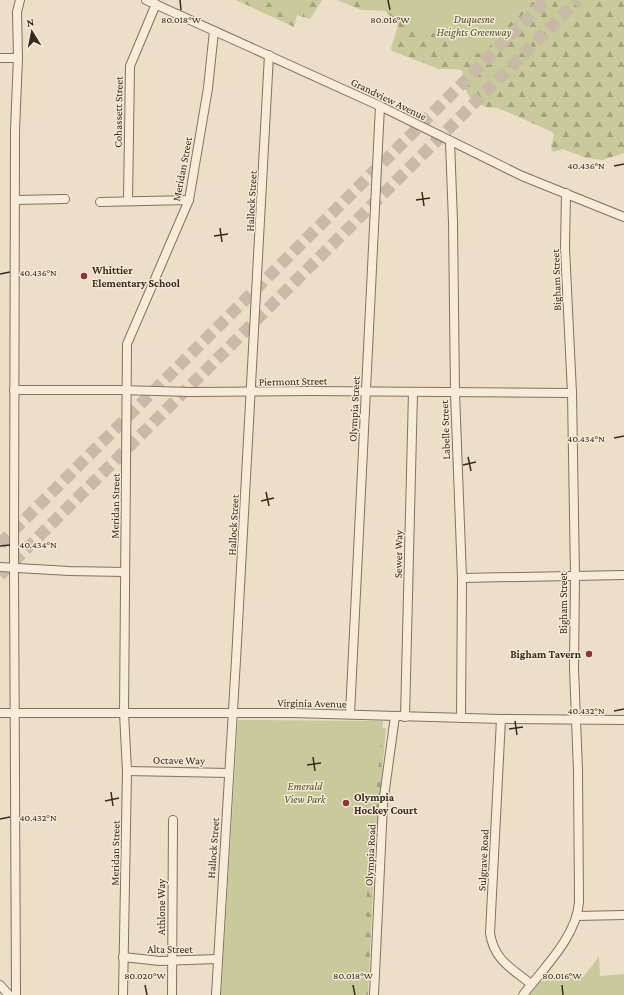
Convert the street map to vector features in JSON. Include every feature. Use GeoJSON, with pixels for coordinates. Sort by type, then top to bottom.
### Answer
{"type":"FeatureCollection","features":[{"type":"Feature","properties":{"kind":"street"},"geometry":{"type":"LineString","coordinates":[[16,995],[14,712],[15,130],[18,58],[17,12],[20,0]]}},
{"type":"Feature","properties":{"kind":"street","name":"Grandview Avenue"},"geometry":{"type":"LineString","coordinates":[[146,0],[380,106],[522,176],[624,217]]}},
{"type":"Feature","properties":{"kind":"street","name":"Cohassett Street"},"geometry":{"type":"LineString","coordinates":[[128,201],[130,66],[156,4]]}},
{"type":"Feature","properties":{"kind":"street","name":"Meridan Street"},"geometry":{"type":"LineString","coordinates":[[123,995],[128,771],[124,713],[127,344],[189,200],[208,88],[214,31]]}},
{"type":"Feature","properties":{"kind":"street","name":"Hallock Street"},"geometry":{"type":"LineString","coordinates":[[216,995],[269,55]]}},
{"type":"Feature","properties":{"kind":"street"},"geometry":{"type":"LineString","coordinates":[[0,58],[18,58]]}},
{"type":"Feature","properties":{"kind":"street","name":"Olympia Street"},"geometry":{"type":"LineString","coordinates":[[350,714],[365,391],[377,195],[380,106]]}},
{"type":"Feature","properties":{"kind":"street","name":"Labelle Street"},"geometry":{"type":"LineString","coordinates":[[450,141],[453,222],[455,393],[462,578],[462,718]]}},
{"type":"Feature","properties":{"kind":"street","name":"Bigham Street"},"geometry":{"type":"LineString","coordinates":[[522,995],[567,939],[579,909],[574,668],[575,576],[572,393],[565,248],[566,193]]}},
{"type":"Feature","properties":{"kind":"street"},"geometry":{"type":"LineString","coordinates":[[15,200],[65,198]]}},
{"type":"Feature","properties":{"kind":"street"},"geometry":{"type":"LineString","coordinates":[[100,202],[189,200]]}},
{"type":"Feature","properties":{"kind":"street","name":"Piermont Street"},"geometry":{"type":"LineString","coordinates":[[14,390],[572,393]]}},
{"type":"Feature","properties":{"kind":"street","name":"Sewer Way"},"geometry":{"type":"LineString","coordinates":[[405,717],[413,392]]}},
{"type":"Feature","properties":{"kind":"street"},"geometry":{"type":"LineString","coordinates":[[0,568],[125,572]]}},
{"type":"Feature","properties":{"kind":"street"},"geometry":{"type":"LineString","coordinates":[[462,578],[624,575]]}},
{"type":"Feature","properties":{"kind":"street","name":"Virginia Avenue"},"geometry":{"type":"LineString","coordinates":[[0,713],[350,714],[405,717],[624,720]]}},
{"type":"Feature","properties":{"kind":"street","name":"Olympia Road"},"geometry":{"type":"LineString","coordinates":[[374,995],[383,804],[395,716]]}},
{"type":"Feature","properties":{"kind":"street","name":"Sulgrave Road"},"geometry":{"type":"LineString","coordinates":[[501,719],[490,933],[493,947],[500,959],[531,984]]}},
{"type":"Feature","properties":{"kind":"street","name":"Octave Way"},"geometry":{"type":"LineString","coordinates":[[128,771],[229,773]]}},
{"type":"Feature","properties":{"kind":"street","name":"Athlone Way"},"geometry":{"type":"LineString","coordinates":[[172,995],[173,820]]}},
{"type":"Feature","properties":{"kind":"street"},"geometry":{"type":"LineString","coordinates":[[577,916],[624,916]]}},
{"type":"Feature","properties":{"kind":"street","name":"Alta Street"},"geometry":{"type":"LineString","coordinates":[[123,957],[149,961],[217,959]]}},
{"type":"Feature","properties":{"kind":"street"},"geometry":{"type":"LineString","coordinates":[[0,985],[9,995]]}},
{"type":"Feature","properties":{"kind":"green space"},"geometry":{"type":"Polygon","coordinates":[[[236,0],[322,0],[310,19],[297,15],[294,27],[236,0]]]}},
{"type":"Feature","properties":{"kind":"green space"},"geometry":{"type":"Polygon","coordinates":[[[263,0],[310,0],[302,17],[263,0]]]}},
{"type":"Feature","properties":{"kind":"green space"},"geometry":{"type":"Polygon","coordinates":[[[337,0],[624,0],[624,153],[603,160],[586,158],[563,149],[553,152],[551,146],[554,135],[552,132],[497,108],[485,107],[470,98],[463,85],[462,81],[464,75],[461,70],[439,69],[392,51],[391,48],[398,26],[386,11],[362,10],[337,0]]]}},
{"type":"Feature","properties":{"kind":"green space","name":"Duquesne Heights Greenway"},"geometry":{"type":"Polygon","coordinates":[[[360,0],[530,0],[482,55],[360,0]]]}},
{"type":"Feature","properties":{"kind":"green space","name":"Emerald View Park"},"geometry":{"type":"Polygon","coordinates":[[[238,720],[383,721],[367,886],[364,995],[221,995],[238,720]]]}},
{"type":"Feature","properties":{"kind":"green space"},"geometry":{"type":"Polygon","coordinates":[[[367,727],[386,728],[375,850],[368,995],[351,995],[367,727]]]}},
{"type":"Feature","properties":{"kind":"green space"},"geometry":{"type":"Polygon","coordinates":[[[599,957],[600,976],[624,974],[624,995],[530,995],[540,981],[542,982],[545,979],[583,977],[599,957]]]}},
{"type":"Feature","properties":{"kind":"tunnel"},"geometry":{"type":"LineString","coordinates":[[0,544],[546,0]]}},
{"type":"Feature","properties":{"kind":"tunnel"},"geometry":{"type":"LineString","coordinates":[[0,575],[578,0]]}},
{"type":"Feature","properties":{"kind":"place","name":"Whittier Elementary School"},"geometry":{"type":"Point","coordinates":[84,276]}},
{"type":"Feature","properties":{"kind":"place","name":"Bigham Tavern"},"geometry":{"type":"Point","coordinates":[589,654]}},
{"type":"Feature","properties":{"kind":"place","name":"Olympia Hockey Court"},"geometry":{"type":"Point","coordinates":[346,803]}}]}
